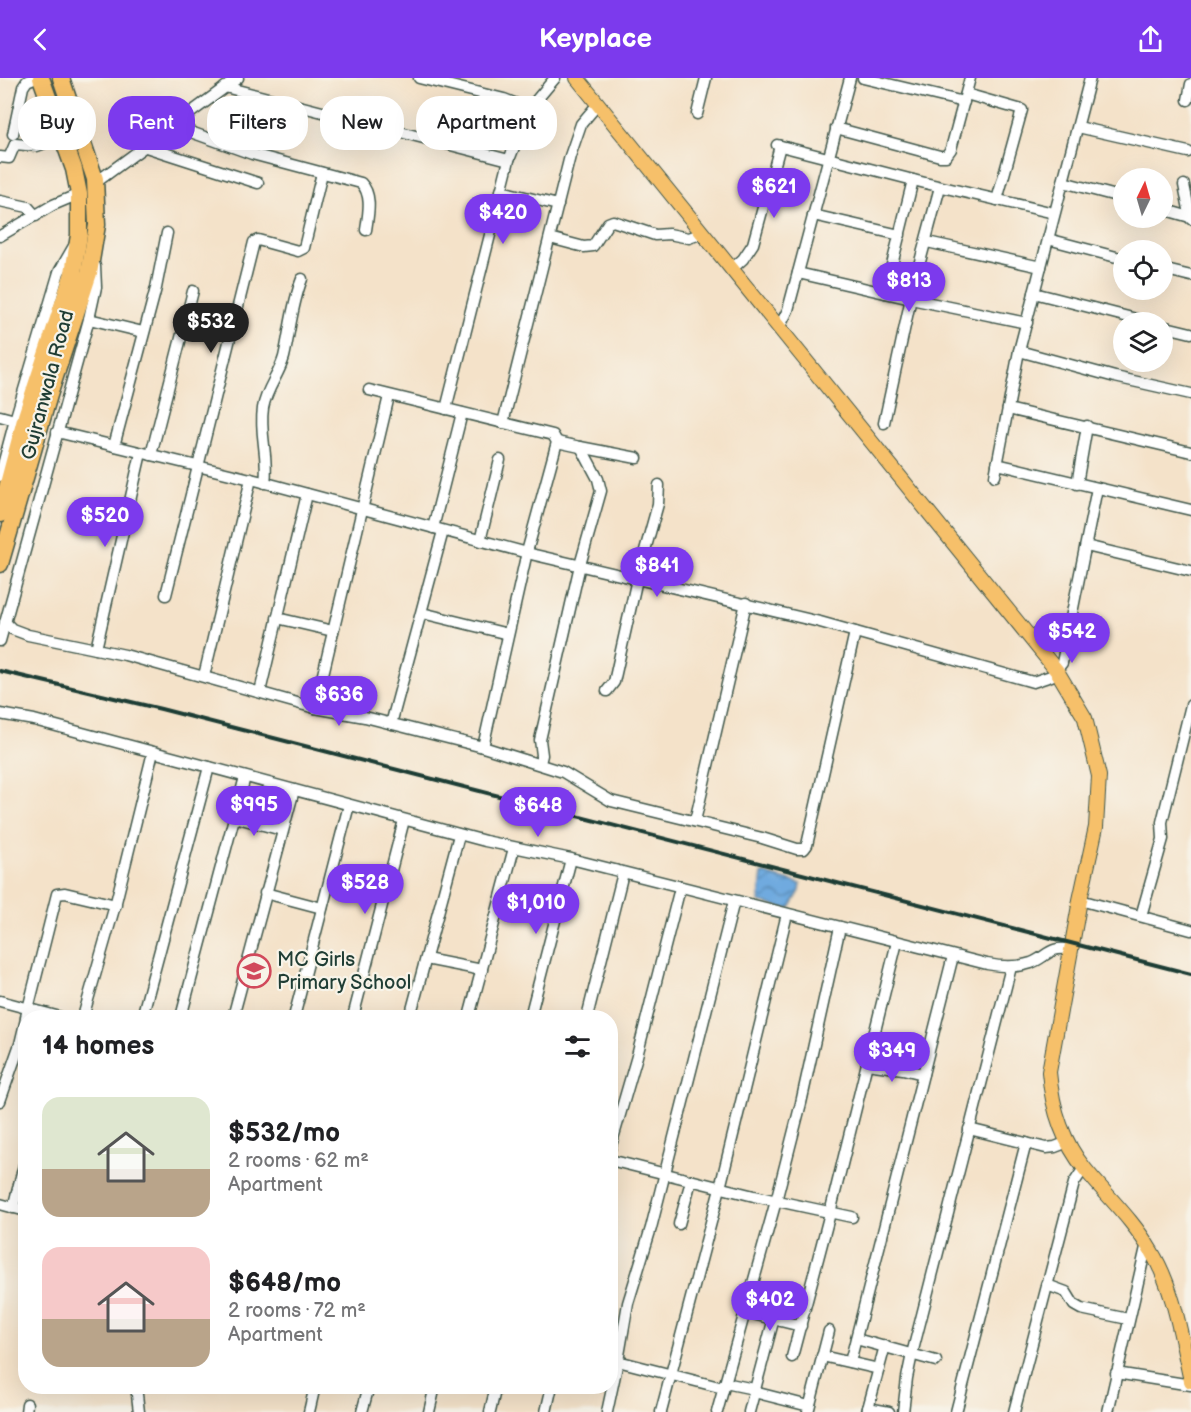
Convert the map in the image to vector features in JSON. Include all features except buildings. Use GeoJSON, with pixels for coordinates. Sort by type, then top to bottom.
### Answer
{"type":"FeatureCollection","features":[{"type":"Feature","properties":{"kind":"highway","name":"Gujranwala Road"},"geometry":{"type":"LineString","coordinates":[[41,78],[48,96]]}},
{"type":"Feature","properties":{"kind":"highway","name":"Gujranwala Road"},"geometry":{"type":"LineString","coordinates":[[0,514],[26,416],[73,273],[87,239],[97,225],[95,183],[61,78]]}},
{"type":"Feature","properties":{"kind":"highway","name":"Gujranwala Road"},"geometry":{"type":"LineString","coordinates":[[0,564],[49,394],[89,273],[87,239],[74,169],[68,150]]}},
{"type":"Feature","properties":{"kind":"main road"},"geometry":{"type":"LineString","coordinates":[[577,78],[1057,671],[1085,718],[1099,776],[1096,826],[1080,900],[1049,1072],[1051,1097],[1068,1142],[1084,1168],[1124,1213],[1147,1243],[1160,1265],[1170,1293],[1191,1383]]}},
{"type":"Feature","properties":{"kind":"street"},"geometry":{"type":"LineString","coordinates":[[13,134],[23,87],[27,81],[34,78]]}},
{"type":"Feature","properties":{"kind":"street"},"geometry":{"type":"LineString","coordinates":[[195,110],[238,78]]}},
{"type":"Feature","properties":{"kind":"street"},"geometry":{"type":"LineString","coordinates":[[419,78],[492,96]]}},
{"type":"Feature","properties":{"kind":"street"},"geometry":{"type":"LineString","coordinates":[[540,96],[555,78]]}},
{"type":"Feature","properties":{"kind":"street"},"geometry":{"type":"LineString","coordinates":[[697,114],[706,78]]}},
{"type":"Feature","properties":{"kind":"street"},"geometry":{"type":"LineString","coordinates":[[779,328],[788,310],[850,78]]}},
{"type":"Feature","properties":{"kind":"street"},"geometry":{"type":"LineString","coordinates":[[863,78],[1021,108],[997,200]]}},
{"type":"Feature","properties":{"kind":"street"},"geometry":{"type":"LineString","coordinates":[[836,128],[946,156],[951,149],[970,78]]}},
{"type":"Feature","properties":{"kind":"street"},"geometry":{"type":"LineString","coordinates":[[994,476],[1019,351],[1090,78]]}},
{"type":"Feature","properties":{"kind":"street"},"geometry":{"type":"LineString","coordinates":[[1188,100],[1191,84]]}},
{"type":"Feature","properties":{"kind":"street"},"geometry":{"type":"LineString","coordinates":[[225,87],[509,160]]}},
{"type":"Feature","properties":{"kind":"street"},"geometry":{"type":"LineString","coordinates":[[503,423],[577,133],[581,124],[598,104]]}},
{"type":"Feature","properties":{"kind":"street"},"geometry":{"type":"LineString","coordinates":[[1078,127],[1188,152]]}},
{"type":"Feature","properties":{"kind":"street"},"geometry":{"type":"LineString","coordinates":[[195,134],[252,154],[361,183],[369,203],[366,230]]}},
{"type":"Feature","properties":{"kind":"street"},"geometry":{"type":"LineString","coordinates":[[0,157],[9,159],[15,144],[18,144]]}},
{"type":"Feature","properties":{"kind":"street"},"geometry":{"type":"LineString","coordinates":[[732,269],[743,259],[753,244],[779,146],[1054,213]]}},
{"type":"Feature","properties":{"kind":"street"},"geometry":{"type":"LineString","coordinates":[[95,183],[142,150]]}},
{"type":"Feature","properties":{"kind":"street"},"geometry":{"type":"LineString","coordinates":[[155,150],[258,183]]}},
{"type":"Feature","properties":{"kind":"street"},"geometry":{"type":"LineString","coordinates":[[446,409],[513,150]]}},
{"type":"Feature","properties":{"kind":"street"},"geometry":{"type":"LineString","coordinates":[[166,595],[254,242],[258,240],[298,251],[304,248],[322,173]]}},
{"type":"Feature","properties":{"kind":"street"},"geometry":{"type":"LineString","coordinates":[[885,293],[913,180]]}},
{"type":"Feature","properties":{"kind":"street"},"geometry":{"type":"LineString","coordinates":[[1063,182],[1113,195]]}},
{"type":"Feature","properties":{"kind":"street"},"geometry":{"type":"LineString","coordinates":[[1173,212],[1191,218],[1184,185]]}},
{"type":"Feature","properties":{"kind":"street"},"geometry":{"type":"LineString","coordinates":[[884,423],[911,299],[940,187]]}},
{"type":"Feature","properties":{"kind":"street"},"geometry":{"type":"LineString","coordinates":[[501,191],[558,205]]}},
{"type":"Feature","properties":{"kind":"street"},"geometry":{"type":"LineString","coordinates":[[0,236],[53,205],[79,194]]}},
{"type":"Feature","properties":{"kind":"street"},"geometry":{"type":"LineString","coordinates":[[0,201],[28,207],[36,216]]}},
{"type":"Feature","properties":{"kind":"street"},"geometry":{"type":"LineString","coordinates":[[813,215],[900,235]]}},
{"type":"Feature","properties":{"kind":"street"},"geometry":{"type":"LineString","coordinates":[[550,238],[593,246],[608,224],[613,221],[655,235],[669,234],[689,238],[703,233]]}},
{"type":"Feature","properties":{"kind":"street"},"geometry":{"type":"LineString","coordinates":[[114,446],[156,288],[167,233]]}},
{"type":"Feature","properties":{"kind":"street","name":"Gujranwala Road"},"geometry":{"type":"LineString","coordinates":[[0,641],[96,287],[87,239]]}},
{"type":"Feature","properties":{"kind":"street","name":"Gujranwala Road"},"geometry":{"type":"LineString","coordinates":[[0,476],[59,272],[87,239]]}},
{"type":"Feature","properties":{"kind":"street"},"geometry":{"type":"LineString","coordinates":[[1048,239],[1113,256]]}},
{"type":"Feature","properties":{"kind":"street"},"geometry":{"type":"LineString","coordinates":[[927,242],[1041,267]]}},
{"type":"Feature","properties":{"kind":"street"},"geometry":{"type":"LineString","coordinates":[[1173,272],[1191,276]]}},
{"type":"Feature","properties":{"kind":"street"},"geometry":{"type":"LineString","coordinates":[[798,273],[1027,323]]}},
{"type":"Feature","properties":{"kind":"street"},"geometry":{"type":"LineString","coordinates":[[265,483],[267,462],[262,429],[263,407],[266,394],[281,366],[302,279]]}},
{"type":"Feature","properties":{"kind":"street"},"geometry":{"type":"LineString","coordinates":[[96,649],[146,454],[193,291]]}},
{"type":"Feature","properties":{"kind":"street"},"geometry":{"type":"LineString","coordinates":[[1034,294],[1113,313]]}},
{"type":"Feature","properties":{"kind":"street"},"geometry":{"type":"LineString","coordinates":[[89,319],[143,332]]}},
{"type":"Feature","properties":{"kind":"street"},"geometry":{"type":"LineString","coordinates":[[1173,329],[1191,333]]}},
{"type":"Feature","properties":{"kind":"street"},"geometry":{"type":"LineString","coordinates":[[1019,351],[1125,380],[1191,394]]}},
{"type":"Feature","properties":{"kind":"street"},"geometry":{"type":"LineString","coordinates":[[369,390],[553,435],[557,442],[527,552],[483,747]]}},
{"type":"Feature","properties":{"kind":"street"},"geometry":{"type":"LineString","coordinates":[[315,708],[389,396]]}},
{"type":"Feature","properties":{"kind":"street"},"geometry":{"type":"LineString","coordinates":[[1008,409],[1191,452]]}},
{"type":"Feature","properties":{"kind":"street"},"geometry":{"type":"LineString","coordinates":[[391,724],[422,613],[462,413]]}},
{"type":"Feature","properties":{"kind":"street"},"geometry":{"type":"LineString","coordinates":[[0,416],[15,420]]}},
{"type":"Feature","properties":{"kind":"street"},"geometry":{"type":"LineString","coordinates":[[1077,484],[1087,426]]}},
{"type":"Feature","properties":{"kind":"street"},"geometry":{"type":"LineString","coordinates":[[57,432],[251,479],[580,566],[746,603],[1029,681],[1045,679],[1057,671],[1063,659],[1097,488]]}},
{"type":"Feature","properties":{"kind":"street"},"geometry":{"type":"LineString","coordinates":[[557,442],[637,458]]}},
{"type":"Feature","properties":{"kind":"street"},"geometry":{"type":"LineString","coordinates":[[540,764],[542,755],[540,740],[580,566],[601,487],[580,447]]}},
{"type":"Feature","properties":{"kind":"street"},"geometry":{"type":"LineString","coordinates":[[480,541],[500,460]]}},
{"type":"Feature","properties":{"kind":"street"},"geometry":{"type":"LineString","coordinates":[[997,464],[1191,510]]}},
{"type":"Feature","properties":{"kind":"street"},"geometry":{"type":"LineString","coordinates":[[204,676],[251,479]]}},
{"type":"Feature","properties":{"kind":"street"},"geometry":{"type":"LineString","coordinates":[[607,691],[614,682],[637,579],[658,504],[659,485]]}},
{"type":"Feature","properties":{"kind":"street"},"geometry":{"type":"LineString","coordinates":[[260,692],[307,494]]}},
{"type":"Feature","properties":{"kind":"street"},"geometry":{"type":"LineString","coordinates":[[1086,546],[1191,571]]}},
{"type":"Feature","properties":{"kind":"street"},"geometry":{"type":"LineString","coordinates":[[695,821],[746,603]]}},
{"type":"Feature","properties":{"kind":"street"},"geometry":{"type":"LineString","coordinates":[[422,613],[508,634]]}},
{"type":"Feature","properties":{"kind":"street"},"geometry":{"type":"LineString","coordinates":[[277,618],[333,631]]}},
{"type":"Feature","properties":{"kind":"street"},"geometry":{"type":"LineString","coordinates":[[5,622],[12,629],[28,635],[96,649],[204,676],[315,708],[351,714],[483,747],[563,772],[611,801],[762,838],[797,849],[804,849],[807,845],[855,632]]}},
{"type":"Feature","properties":{"kind":"street"},"geometry":{"type":"LineString","coordinates":[[1141,915],[1163,839],[1162,822],[1191,705]]}},
{"type":"Feature","properties":{"kind":"street"},"geometry":{"type":"LineString","coordinates":[[0,714],[34,720],[459,835],[571,859],[987,964],[1011,966],[1032,962],[1053,950],[1071,950]]}},
{"type":"Feature","properties":{"kind":"street"},"geometry":{"type":"LineString","coordinates":[[85,1010],[116,905],[153,752]]}},
{"type":"Feature","properties":{"kind":"street"},"geometry":{"type":"LineString","coordinates":[[144,1010],[209,767]]}},
{"type":"Feature","properties":{"kind":"street"},"geometry":{"type":"LineString","coordinates":[[183,1010],[245,777]]}},
{"type":"Feature","properties":{"kind":"street"},"geometry":{"type":"LineString","coordinates":[[235,1010],[294,790]]}},
{"type":"Feature","properties":{"kind":"street"},"geometry":{"type":"LineString","coordinates":[[296,1010],[349,805]]}},
{"type":"Feature","properties":{"kind":"street"},"geometry":{"type":"LineString","coordinates":[[234,817],[282,830]]}},
{"type":"Feature","properties":{"kind":"street"},"geometry":{"type":"LineString","coordinates":[[355,1010],[404,820]]}},
{"type":"Feature","properties":{"kind":"street"},"geometry":{"type":"LineString","coordinates":[[412,1010],[459,835]]}},
{"type":"Feature","properties":{"kind":"street"},"geometry":{"type":"LineString","coordinates":[[471,1010],[514,848]]}},
{"type":"Feature","properties":{"kind":"street"},"geometry":{"type":"LineString","coordinates":[[532,1010],[571,859]]}},
{"type":"Feature","properties":{"kind":"street"},"geometry":{"type":"LineString","coordinates":[[589,1010],[623,873]]}},
{"type":"Feature","properties":{"kind":"street"},"geometry":{"type":"LineString","coordinates":[[618,1121],[680,888]]}},
{"type":"Feature","properties":{"kind":"street"},"geometry":{"type":"LineString","coordinates":[[27,1010],[57,894],[65,893],[116,905]]}},
{"type":"Feature","properties":{"kind":"street"},"geometry":{"type":"LineString","coordinates":[[265,894],[322,908]]}},
{"type":"Feature","properties":{"kind":"street"},"geometry":{"type":"LineString","coordinates":[[1080,900],[1191,930]]}},
{"type":"Feature","properties":{"kind":"street"},"geometry":{"type":"LineString","coordinates":[[618,1344],[651,1228],[734,901]]}},
{"type":"Feature","properties":{"kind":"street"},"geometry":{"type":"LineString","coordinates":[[661,1412],[720,1188],[787,914]]}},
{"type":"Feature","properties":{"kind":"street"},"geometry":{"type":"LineString","coordinates":[[717,1412],[801,1103],[840,927]]}},
{"type":"Feature","properties":{"kind":"street"},"geometry":{"type":"LineString","coordinates":[[792,1357],[897,942]]}},
{"type":"Feature","properties":{"kind":"street"},"geometry":{"type":"LineString","coordinates":[[850,1362],[953,956]]}},
{"type":"Feature","properties":{"kind":"street"},"geometry":{"type":"LineString","coordinates":[[426,959],[482,970]]}},
{"type":"Feature","properties":{"kind":"street"},"geometry":{"type":"LineString","coordinates":[[915,1412],[903,1412],[912,1354],[1011,966]]}},
{"type":"Feature","properties":{"kind":"street"},"geometry":{"type":"LineString","coordinates":[[0,1001],[18,1011]]}},
{"type":"Feature","properties":{"kind":"street"},"geometry":{"type":"LineString","coordinates":[[0,1101],[18,1050]]}},
{"type":"Feature","properties":{"kind":"street"},"geometry":{"type":"LineString","coordinates":[[867,1064],[923,1074]]}},
{"type":"Feature","properties":{"kind":"street"},"geometry":{"type":"LineString","coordinates":[[969,1129],[1046,1148],[1068,1142]]}},
{"type":"Feature","properties":{"kind":"street"},"geometry":{"type":"LineString","coordinates":[[957,1412],[1026,1143]]}},
{"type":"Feature","properties":{"kind":"street"},"geometry":{"type":"LineString","coordinates":[[618,1162],[720,1188],[852,1217]]}},
{"type":"Feature","properties":{"kind":"street"},"geometry":{"type":"LineString","coordinates":[[1014,1412],[1074,1183],[1084,1168]]}},
{"type":"Feature","properties":{"kind":"street"},"geometry":{"type":"LineString","coordinates":[[679,1224],[691,1181]]}},
{"type":"Feature","properties":{"kind":"street"},"geometry":{"type":"LineString","coordinates":[[13,1208],[18,1188]]}},
{"type":"Feature","properties":{"kind":"street"},"geometry":{"type":"LineString","coordinates":[[0,1204],[18,1209]]}},
{"type":"Feature","properties":{"kind":"street"},"geometry":{"type":"LineString","coordinates":[[1108,1412],[1147,1243]]}},
{"type":"Feature","properties":{"kind":"street"},"geometry":{"type":"LineString","coordinates":[[1047,1286],[1066,1292],[1074,1305],[1081,1309],[1128,1319]]}},
{"type":"Feature","properties":{"kind":"street"},"geometry":{"type":"LineString","coordinates":[[748,1412],[778,1303]]}},
{"type":"Feature","properties":{"kind":"street"},"geometry":{"type":"LineString","coordinates":[[745,1312],[801,1326]]}},
{"type":"Feature","properties":{"kind":"street"},"geometry":{"type":"LineString","coordinates":[[618,1361],[670,1375],[754,1391],[809,1409],[829,1331]]}},
{"type":"Feature","properties":{"kind":"street"},"geometry":{"type":"LineString","coordinates":[[856,1339],[936,1361]]}},
{"type":"Feature","properties":{"kind":"street"},"geometry":{"type":"LineString","coordinates":[[885,1346],[868,1410],[889,1412]]}},
{"type":"Feature","properties":{"kind":"street"},"geometry":{"type":"LineString","coordinates":[[822,1356],[879,1368]]}},
{"type":"Feature","properties":{"kind":"street"},"geometry":{"type":"LineString","coordinates":[[1116,1373],[1191,1383]]}},
{"type":"Feature","properties":{"kind":"street"},"geometry":{"type":"LineString","coordinates":[[137,1394],[139,1412]]}},
{"type":"Feature","properties":{"kind":"street"},"geometry":{"type":"LineString","coordinates":[[309,1412],[313,1394]]}},
{"type":"Feature","properties":{"kind":"street"},"geometry":{"type":"LineString","coordinates":[[362,1412],[367,1394]]}},
{"type":"Feature","properties":{"kind":"street"},"geometry":{"type":"LineString","coordinates":[[429,1412],[433,1394]]}},
{"type":"Feature","properties":{"kind":"street"},"geometry":{"type":"LineString","coordinates":[[490,1412],[494,1394]]}},
{"type":"Feature","properties":{"kind":"street"},"geometry":{"type":"LineString","coordinates":[[546,1412],[550,1394]]}},
{"type":"Feature","properties":{"kind":"street"},"geometry":{"type":"LineString","coordinates":[[607,1412],[609,1394]]}},
{"type":"Feature","properties":{"kind":"water"},"geometry":{"type":"Polygon","coordinates":[[[762,873],[801,884],[800,891],[790,908],[759,902],[762,873]]]}},
{"type":"Feature","properties":{"kind":"railway"},"geometry":{"type":"LineString","coordinates":[[0,671],[161,709],[1191,974]]}},
{"type":"Feature","properties":{"kind":"place","name":"MC Girls Primary School"},"geometry":{"type":"Point","coordinates":[254,971]}}]}
